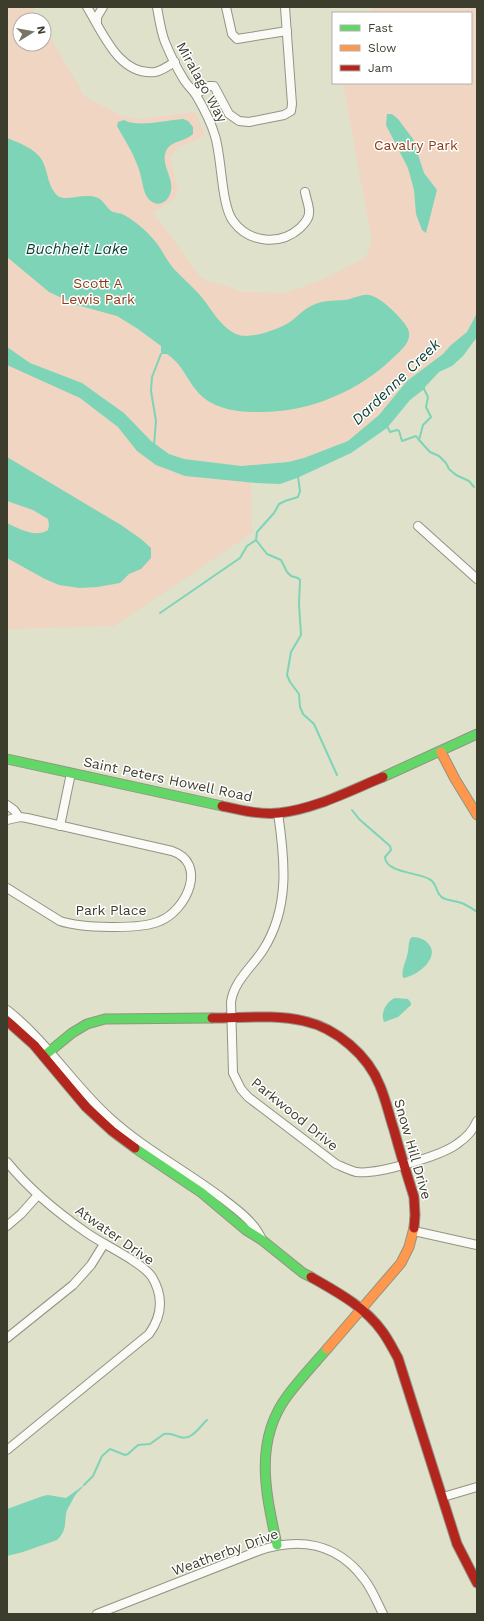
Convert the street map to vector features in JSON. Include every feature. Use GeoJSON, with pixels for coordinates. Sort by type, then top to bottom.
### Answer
{"type":"FeatureCollection","features":[{"type":"Feature","properties":{"kind":"street"},"geometry":{"type":"LineString","coordinates":[[87,7],[115,54],[136,70],[156,72],[175,62]]}},
{"type":"Feature","properties":{"kind":"street"},"geometry":{"type":"LineString","coordinates":[[97,23],[97,17],[103,7]]}},
{"type":"Feature","properties":{"kind":"street","name":"Miralago Way"},"geometry":{"type":"LineString","coordinates":[[157,7],[165,42],[183,79],[196,94],[216,138],[226,203],[233,221],[249,235],[260,239],[280,239],[297,231],[308,219],[309,213],[305,192]]}},
{"type":"Feature","properties":{"kind":"street"},"geometry":{"type":"LineString","coordinates":[[226,7],[232,34],[238,39],[287,31]]}},
{"type":"Feature","properties":{"kind":"street"},"geometry":{"type":"LineString","coordinates":[[196,94],[209,86],[214,86],[229,114],[239,121],[249,122],[288,113],[292,109],[292,104],[285,7]]}},
{"type":"Feature","properties":{"kind":"street"},"geometry":{"type":"LineString","coordinates":[[418,526],[477,579]]}},
{"type":"Feature","properties":{"kind":"street","name":"Saint Peters Howell Road"},"geometry":{"type":"LineString","coordinates":[[7,758],[242,811],[278,812],[309,807],[441,752],[477,734]]}},
{"type":"Feature","properties":{"kind":"street"},"geometry":{"type":"LineString","coordinates":[[441,752],[455,780],[477,815]]}},
{"type":"Feature","properties":{"kind":"street"},"geometry":{"type":"LineString","coordinates":[[60,826],[71,773]]}},
{"type":"Feature","properties":{"kind":"street"},"geometry":{"type":"LineString","coordinates":[[7,805],[14,810],[19,817]]}},
{"type":"Feature","properties":{"kind":"street","name":"Parkwood Drive"},"geometry":{"type":"LineString","coordinates":[[278,812],[284,875],[280,911],[264,949],[232,993],[231,1018],[233,1073],[241,1089],[248,1097],[317,1150],[346,1169],[357,1172],[377,1171],[405,1164],[456,1146],[470,1133],[477,1121]]}},
{"type":"Feature","properties":{"kind":"street","name":"Park Place"},"geometry":{"type":"LineString","coordinates":[[7,820],[19,817],[179,853],[188,862],[191,874],[189,889],[181,905],[174,912],[160,921],[143,926],[75,925],[60,920],[7,888]]}},
{"type":"Feature","properties":{"kind":"street"},"geometry":{"type":"LineString","coordinates":[[7,1010],[31,1030],[86,1107],[188,1183],[246,1230],[262,1240],[303,1273],[340,1294],[362,1309],[382,1331],[398,1358],[461,1553],[477,1583]]}},
{"type":"Feature","properties":{"kind":"street","name":"Snow Hill Drive"},"geometry":{"type":"LineString","coordinates":[[47,1053],[79,1027],[106,1019],[295,1019],[327,1029],[351,1045],[368,1063],[380,1085],[414,1197],[414,1231],[401,1263],[287,1396],[275,1417],[266,1443],[263,1471],[277,1545]]}},
{"type":"Feature","properties":{"kind":"street"},"geometry":{"type":"LineString","coordinates":[[7,1021],[34,1045],[47,1053]]}},
{"type":"Feature","properties":{"kind":"street","name":"Atwater Drive"},"geometry":{"type":"LineString","coordinates":[[7,1162],[38,1194],[87,1233],[144,1268],[151,1276],[160,1297],[159,1317],[149,1334],[7,1450]]}},
{"type":"Feature","properties":{"kind":"street"},"geometry":{"type":"LineString","coordinates":[[7,1226],[21,1214],[38,1194]]}},
{"type":"Feature","properties":{"kind":"street"},"geometry":{"type":"LineString","coordinates":[[414,1231],[477,1245]]}},
{"type":"Feature","properties":{"kind":"street"},"geometry":{"type":"LineString","coordinates":[[7,1338],[73,1285],[91,1265],[104,1244]]}},
{"type":"Feature","properties":{"kind":"street"},"geometry":{"type":"LineString","coordinates":[[443,1497],[477,1487]]}},
{"type":"Feature","properties":{"kind":"street","name":"Weatherby Drive"},"geometry":{"type":"LineString","coordinates":[[97,1614],[277,1545],[288,1543],[311,1545],[336,1554],[346,1560],[364,1579],[383,1614]]}},
{"type":"Feature","properties":{"kind":"green space","name":"Scott A Lewis Park"},"geometry":{"type":"Polygon","coordinates":[[[7,7],[32,7],[35,12],[12,12],[12,52],[52,52],[52,41],[85,97],[122,116],[140,119],[195,112],[205,136],[177,148],[170,157],[178,191],[173,200],[153,212],[201,278],[244,292],[286,293],[326,278],[365,258],[372,242],[343,84],[472,84],[472,12],[371,12],[370,7],[477,7],[477,313],[467,332],[451,345],[443,354],[407,381],[379,415],[348,441],[304,458],[288,462],[241,466],[184,459],[169,454],[151,441],[124,413],[82,383],[30,363],[7,347],[7,7]]]}},
{"type":"Feature","properties":{"kind":"green space"},"geometry":{"type":"Polygon","coordinates":[[[7,357],[102,408],[171,461],[251,478],[252,533],[114,626],[7,629],[7,357]]]}},
{"type":"Feature","properties":{"kind":"water"},"geometry":{"type":"Polygon","coordinates":[[[387,114],[392,114],[398,119],[413,139],[424,173],[437,190],[426,233],[422,230],[416,214],[414,190],[408,168],[386,125],[387,114]]]}},
{"type":"Feature","properties":{"kind":"water"},"geometry":{"type":"Polygon","coordinates":[[[183,119],[188,121],[193,127],[193,134],[172,144],[167,149],[165,160],[171,180],[171,191],[166,201],[158,204],[154,203],[146,196],[136,161],[117,126],[118,122],[124,120],[137,123],[152,123],[183,119]]]}},
{"type":"Feature","properties":{"kind":"water","name":"Buchheit Lake"},"geometry":{"type":"Polygon","coordinates":[[[7,138],[28,147],[39,156],[44,165],[51,187],[61,198],[93,196],[102,201],[111,211],[124,215],[134,221],[151,236],[174,269],[202,297],[226,328],[232,332],[244,336],[265,333],[285,325],[307,308],[317,303],[345,300],[363,295],[369,295],[379,299],[402,320],[408,329],[408,341],[394,357],[365,380],[331,398],[313,404],[295,409],[252,412],[221,407],[210,402],[195,389],[175,360],[167,354],[161,354],[161,346],[138,329],[117,316],[77,305],[49,292],[7,257],[7,138]]]}},
{"type":"Feature","properties":{"kind":"water"},"geometry":{"type":"Polygon","coordinates":[[[477,313],[477,337],[463,356],[452,366],[439,372],[425,387],[425,390],[410,400],[387,428],[351,453],[297,478],[280,484],[185,476],[156,465],[137,451],[118,427],[80,398],[7,365],[7,347],[30,363],[82,383],[124,413],[151,441],[169,454],[184,459],[241,466],[288,462],[304,458],[348,441],[379,415],[407,381],[443,354],[451,345],[467,332],[477,313]]]}},
{"type":"Feature","properties":{"kind":"water"},"geometry":{"type":"Polygon","coordinates":[[[7,457],[121,525],[141,539],[151,548],[151,558],[141,569],[129,574],[120,583],[80,588],[59,585],[7,558],[7,523],[33,533],[48,530],[49,525],[48,519],[33,510],[7,501],[7,457]]]}},
{"type":"Feature","properties":{"kind":"water"},"geometry":{"type":"Polygon","coordinates":[[[412,937],[424,940],[430,946],[432,952],[431,958],[422,969],[403,978],[403,970],[408,954],[409,941],[412,937]]]}},
{"type":"Feature","properties":{"kind":"water"},"geometry":{"type":"Polygon","coordinates":[[[395,998],[408,999],[411,1005],[398,1017],[384,1022],[383,1012],[389,1002],[395,998]]]}},
{"type":"Feature","properties":{"kind":"water"},"geometry":{"type":"Polygon","coordinates":[[[84,1485],[76,1494],[68,1508],[63,1532],[57,1540],[7,1556],[7,1509],[48,1495],[66,1498],[84,1485]]]}},
{"type":"Feature","properties":{"kind":"waterway"},"geometry":{"type":"LineString","coordinates":[[154,445],[156,421],[151,391],[152,377],[161,354]]}},
{"type":"Feature","properties":{"kind":"waterway"},"geometry":{"type":"LineString","coordinates":[[424,389],[428,397],[426,407],[431,417],[423,425],[419,440],[430,452],[439,456],[446,463],[449,469],[456,475],[469,481],[474,487]]}},
{"type":"Feature","properties":{"kind":"waterway"},"geometry":{"type":"LineString","coordinates":[[387,426],[390,432],[397,430],[399,431],[402,441],[416,436],[419,440]]}},
{"type":"Feature","properties":{"kind":"waterway"},"geometry":{"type":"LineString","coordinates":[[298,477],[300,491],[298,497],[279,504],[274,513],[257,532],[256,540],[267,554],[281,560],[287,572],[291,576],[300,580],[299,604],[301,635],[291,652],[287,675],[290,682],[299,694],[300,707],[303,714],[314,724],[337,775]]}},
{"type":"Feature","properties":{"kind":"waterway"},"geometry":{"type":"LineString","coordinates":[[160,613],[240,558],[247,546],[256,540]]}},
{"type":"Feature","properties":{"kind":"waterway"},"geometry":{"type":"LineString","coordinates":[[352,810],[359,819],[390,846],[391,850],[385,857],[391,866],[396,869],[429,879],[434,883],[440,896],[448,900],[462,903],[477,912]]}},
{"type":"Feature","properties":{"kind":"waterway"},"geometry":{"type":"LineString","coordinates":[[84,1485],[93,1476],[102,1456],[110,1449],[125,1455],[138,1445],[150,1444],[164,1434],[171,1434],[184,1438],[188,1437],[207,1420]]}},
{"type":"Feature","properties":{"kind":"traffic: fast"},"geometry":{"type":"LineString","coordinates":[[383,777],[477,734]]}},
{"type":"Feature","properties":{"kind":"traffic: fast"},"geometry":{"type":"LineString","coordinates":[[7,759],[222,806]]}},
{"type":"Feature","properties":{"kind":"traffic: fast"},"geometry":{"type":"LineString","coordinates":[[44,1056],[72,1033],[87,1024],[105,1019],[212,1018]]}},
{"type":"Feature","properties":{"kind":"traffic: fast"},"geometry":{"type":"LineString","coordinates":[[135,1148],[202,1193],[246,1230],[262,1240],[303,1273],[311,1277]]}},
{"type":"Feature","properties":{"kind":"traffic: fast"},"geometry":{"type":"LineString","coordinates":[[277,1545],[266,1487],[266,1449],[270,1431],[277,1413],[288,1395],[327,1349]]}},
{"type":"Feature","properties":{"kind":"traffic: slow"},"geometry":{"type":"LineString","coordinates":[[441,752],[455,779],[477,815]]}},
{"type":"Feature","properties":{"kind":"traffic: slow"},"geometry":{"type":"LineString","coordinates":[[327,1349],[401,1263],[409,1247],[414,1228]]}},
{"type":"Feature","properties":{"kind":"traffic: jam"},"geometry":{"type":"LineString","coordinates":[[222,806],[250,812],[279,813],[292,811],[319,804],[383,777]]}},
{"type":"Feature","properties":{"kind":"traffic: jam"},"geometry":{"type":"LineString","coordinates":[[212,1018],[270,1017],[304,1021],[328,1030],[350,1044],[368,1064],[375,1075],[386,1102],[414,1197],[414,1228]]}},
{"type":"Feature","properties":{"kind":"traffic: jam"},"geometry":{"type":"LineString","coordinates":[[7,1021],[34,1045],[86,1107],[112,1131],[135,1148]]}},
{"type":"Feature","properties":{"kind":"traffic: jam"},"geometry":{"type":"LineString","coordinates":[[311,1277],[350,1300],[367,1314],[384,1334],[398,1358],[457,1544],[477,1583]]}},
{"type":"Feature","properties":{"kind":"park label","name":"Cavalry Park"},"geometry":{"type":"Point","coordinates":[416,145]}},
{"type":"Feature","properties":{"kind":"water label","name":"Dardenne Creek"},"geometry":{"type":"Point","coordinates":[396,382]}}]}
